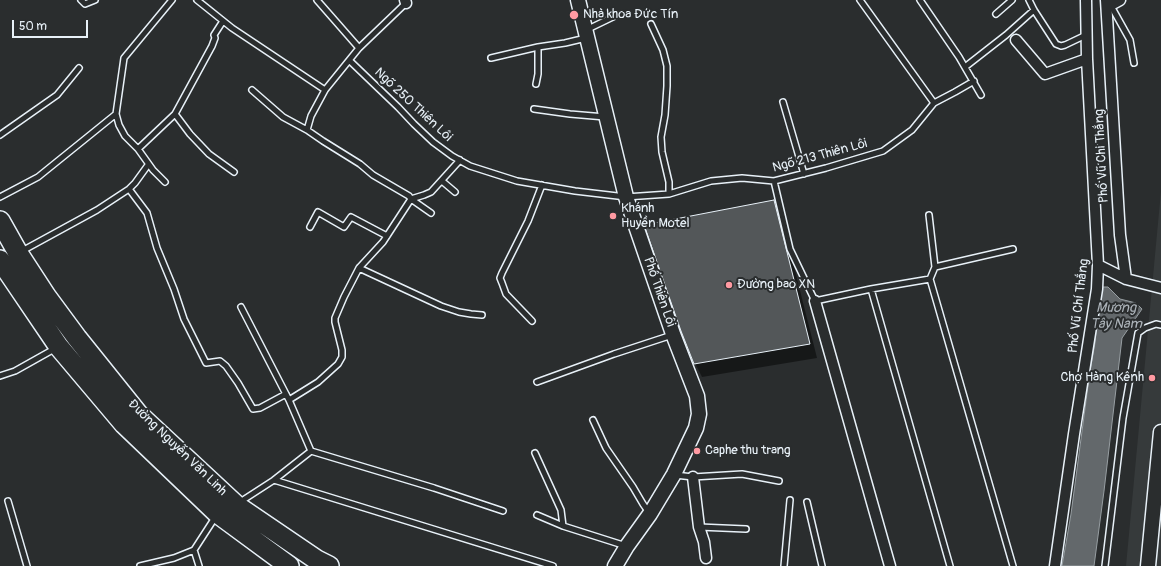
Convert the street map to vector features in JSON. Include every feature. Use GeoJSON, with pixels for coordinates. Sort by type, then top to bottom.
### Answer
{"type":"FeatureCollection","features":[{"type":"Feature","properties":{"kind":"highway","name":"Đường Nguyễn Văn Linh"},"geometry":{"type":"LineString","coordinates":[[0,221],[18,253],[46,296],[77,338],[138,414],[236,505],[317,560],[329,566]]}},
{"type":"Feature","properties":{"kind":"highway","name":"Đường Nguyễn Văn Linh"},"geometry":{"type":"LineString","coordinates":[[0,260],[59,347],[124,424],[217,513],[289,566]]}},
{"type":"Feature","properties":{"kind":"main road","name":"Phố Thiên Lôi"},"geometry":{"type":"LineString","coordinates":[[578,0],[626,197],[673,334],[698,396],[699,414],[696,428],[674,474],[650,514],[627,546],[615,566]]}},
{"type":"Feature","properties":{"kind":"main road"},"geometry":{"type":"LineString","coordinates":[[1148,566],[1161,432]]}},
{"type":"Feature","properties":{"kind":"street","name":"Phố Vũ Chí Thắng"},"geometry":{"type":"LineString","coordinates":[[1055,566],[1096,289],[1098,265],[1087,59],[1086,0]]}},
{"type":"Feature","properties":{"kind":"street"},"geometry":{"type":"LineString","coordinates":[[1108,4],[1120,0]]}},
{"type":"Feature","properties":{"kind":"street","name":"Phố Vũ Chi Thắng"},"geometry":{"type":"LineString","coordinates":[[1108,4],[1120,235],[1126,279]]}},
{"type":"Feature","properties":{"kind":"street"},"geometry":{"type":"LineString","coordinates":[[1016,40],[1045,74],[1087,59]]}},
{"type":"Feature","properties":{"kind":"street"},"geometry":{"type":"LineString","coordinates":[[1098,265],[1126,279],[1161,288]]}},
{"type":"Feature","properties":{"kind":"street"},"geometry":{"type":"LineString","coordinates":[[815,301],[890,566]]}},
{"type":"Feature","properties":{"kind":"street"},"geometry":{"type":"LineString","coordinates":[[693,477],[699,527],[704,542],[706,558]]}},
{"type":"Feature","properties":{"kind":"lane"},"geometry":{"type":"LineString","coordinates":[[81,0],[85,4],[94,0]]}},
{"type":"Feature","properties":{"kind":"lane"},"geometry":{"type":"LineString","coordinates":[[165,182],[148,165],[138,149],[125,136],[116,114],[124,58],[172,0]]}},
{"type":"Feature","properties":{"kind":"lane"},"geometry":{"type":"LineString","coordinates":[[197,0],[239,33],[325,90]]}},
{"type":"Feature","properties":{"kind":"lane"},"geometry":{"type":"LineString","coordinates":[[317,0],[359,48]]}},
{"type":"Feature","properties":{"kind":"lane"},"geometry":{"type":"LineString","coordinates":[[860,0],[934,103]]}},
{"type":"Feature","properties":{"kind":"lane"},"geometry":{"type":"LineString","coordinates":[[920,0],[974,80],[982,95]]}},
{"type":"Feature","properties":{"kind":"lane"},"geometry":{"type":"LineString","coordinates":[[996,14],[1012,0]]}},
{"type":"Feature","properties":{"kind":"lane"},"geometry":{"type":"LineString","coordinates":[[1030,0],[1034,10],[1056,44],[1061,46],[1065,45],[1086,35]]}},
{"type":"Feature","properties":{"kind":"lane"},"geometry":{"type":"LineString","coordinates":[[307,130],[311,116],[325,90],[359,48],[406,1]]}},
{"type":"Feature","properties":{"kind":"lane"},"geometry":{"type":"LineString","coordinates":[[1108,4],[1130,40],[1134,63]]}},
{"type":"Feature","properties":{"kind":"lane"},"geometry":{"type":"LineString","coordinates":[[965,67],[1006,35],[1034,10]]}},
{"type":"Feature","properties":{"kind":"lane"},"geometry":{"type":"LineString","coordinates":[[491,58],[538,47],[566,43],[586,34],[617,15]]}},
{"type":"Feature","properties":{"kind":"lane"},"geometry":{"type":"LineString","coordinates":[[138,149],[175,114],[212,46],[215,38],[214,35],[223,21]]}},
{"type":"Feature","properties":{"kind":"lane"},"geometry":{"type":"LineString","coordinates":[[651,24],[663,50],[667,66],[668,86],[661,137],[662,152],[669,182],[669,194]]}},
{"type":"Feature","properties":{"kind":"lane"},"geometry":{"type":"LineString","coordinates":[[536,84],[538,74],[538,47]]}},
{"type":"Feature","properties":{"kind":"lane","name":"Ngõ 250 Thiên Lôi"},"geometry":{"type":"LineString","coordinates":[[350,61],[433,142],[470,166],[517,181],[576,191],[626,197]]}},
{"type":"Feature","properties":{"kind":"lane"},"geometry":{"type":"LineString","coordinates":[[0,135],[56,95],[79,68]]}},
{"type":"Feature","properties":{"kind":"lane","name":"Ngõ 213 Thiên Lôi"},"geometry":{"type":"LineString","coordinates":[[626,197],[669,194],[711,181],[742,178],[774,181],[826,168],[883,151],[912,130],[934,103],[974,80]]}},
{"type":"Feature","properties":{"kind":"lane"},"geometry":{"type":"LineString","coordinates":[[252,90],[283,117],[307,130],[360,164],[373,175],[409,196],[431,214]]}},
{"type":"Feature","properties":{"kind":"lane"},"geometry":{"type":"LineString","coordinates":[[783,102],[804,174]]}},
{"type":"Feature","properties":{"kind":"lane"},"geometry":{"type":"LineString","coordinates":[[534,109],[606,117]]}},
{"type":"Feature","properties":{"kind":"lane"},"geometry":{"type":"LineString","coordinates":[[0,197],[38,177],[116,114]]}},
{"type":"Feature","properties":{"kind":"lane"},"geometry":{"type":"LineString","coordinates":[[175,114],[190,134],[209,154],[234,172]]}},
{"type":"Feature","properties":{"kind":"lane"},"geometry":{"type":"LineString","coordinates":[[288,400],[318,382],[338,364],[342,357],[342,350],[335,318],[359,268],[383,242],[410,198],[431,192],[460,160]]}},
{"type":"Feature","properties":{"kind":"lane"},"geometry":{"type":"LineString","coordinates":[[18,253],[97,210],[129,189],[148,165]]}},
{"type":"Feature","properties":{"kind":"lane"},"geometry":{"type":"LineString","coordinates":[[442,181],[455,192]]}},
{"type":"Feature","properties":{"kind":"lane"},"geometry":{"type":"LineString","coordinates":[[774,181],[790,249],[815,301],[871,289],[930,279]]}},
{"type":"Feature","properties":{"kind":"lane"},"geometry":{"type":"LineString","coordinates":[[532,321],[506,294],[500,278],[528,221],[542,185]]}},
{"type":"Feature","properties":{"kind":"lane"},"geometry":{"type":"LineString","coordinates":[[129,189],[147,213],[157,248],[174,289],[184,319],[206,363],[220,361],[226,366],[253,409],[260,408],[286,394]]}},
{"type":"Feature","properties":{"kind":"lane"},"geometry":{"type":"LineString","coordinates":[[310,227],[318,212],[344,227],[351,217],[387,236]]}},
{"type":"Feature","properties":{"kind":"lane"},"geometry":{"type":"LineString","coordinates":[[929,215],[935,267],[930,279],[1013,566]]}},
{"type":"Feature","properties":{"kind":"lane"},"geometry":{"type":"LineString","coordinates":[[935,267],[1013,249]]}},
{"type":"Feature","properties":{"kind":"lane"},"geometry":{"type":"LineString","coordinates":[[359,268],[442,306],[459,312],[482,315]]}},
{"type":"Feature","properties":{"kind":"lane"},"geometry":{"type":"LineString","coordinates":[[871,289],[950,566]]}},
{"type":"Feature","properties":{"kind":"lane"},"geometry":{"type":"LineString","coordinates":[[241,307],[286,394],[311,451],[434,488],[503,512]]}},
{"type":"Feature","properties":{"kind":"lane"},"geometry":{"type":"LineString","coordinates":[[1105,566],[1123,418],[1138,333],[1145,328],[1156,324],[1161,325]]}},
{"type":"Feature","properties":{"kind":"lane"},"geometry":{"type":"LineString","coordinates":[[537,382],[673,334]]}},
{"type":"Feature","properties":{"kind":"lane"},"geometry":{"type":"LineString","coordinates":[[0,376],[15,371],[59,347]]}},
{"type":"Feature","properties":{"kind":"lane"},"geometry":{"type":"LineString","coordinates":[[593,420],[606,448],[650,514]]}},
{"type":"Feature","properties":{"kind":"lane"},"geometry":{"type":"LineString","coordinates":[[236,505],[274,480],[311,451]]}},
{"type":"Feature","properties":{"kind":"lane"},"geometry":{"type":"LineString","coordinates":[[536,453],[561,510],[563,526]]}},
{"type":"Feature","properties":{"kind":"lane"},"geometry":{"type":"LineString","coordinates":[[674,474],[693,477],[742,474],[779,481]]}},
{"type":"Feature","properties":{"kind":"lane"},"geometry":{"type":"LineString","coordinates":[[274,480],[553,566]]}},
{"type":"Feature","properties":{"kind":"lane"},"geometry":{"type":"LineString","coordinates":[[8,500],[27,566]]}},
{"type":"Feature","properties":{"kind":"lane"},"geometry":{"type":"LineString","coordinates":[[784,566],[790,500]]}},
{"type":"Feature","properties":{"kind":"lane"},"geometry":{"type":"LineString","coordinates":[[807,502],[822,566]]}},
{"type":"Feature","properties":{"kind":"lane"},"geometry":{"type":"LineString","coordinates":[[140,566],[174,558],[194,550],[217,513]]}},
{"type":"Feature","properties":{"kind":"lane"},"geometry":{"type":"LineString","coordinates":[[537,515],[563,526],[627,546]]}},
{"type":"Feature","properties":{"kind":"lane"},"geometry":{"type":"LineString","coordinates":[[699,527],[746,529]]}},
{"type":"Feature","properties":{"kind":"lane"},"geometry":{"type":"LineString","coordinates":[[194,550],[199,566]]}},
{"type":"Feature","properties":{"kind":"shaded area","name":"Chợ Hàng Kênh"},"geometry":{"type":"Polygon","coordinates":[[[1161,191],[1161,566],[1126,566],[1161,191]]]}},
{"type":"Feature","properties":{"kind":"water","name":"Mương Tây Nam"},"geometry":{"type":"Polygon","coordinates":[[[1100,287],[1108,287],[1120,299],[1136,303],[1142,309],[1122,338],[1094,566],[1062,566],[1071,514],[1095,343],[1100,287]]]}},
{"type":"Feature","properties":{"kind":"building","name":"Đường bao XN"},"geometry":{"type":"Polygon","coordinates":[[[774,200],[810,344],[694,364],[644,225],[774,200]]]}},
{"type":"Feature","properties":{"kind":"place","name":"Nhà khoa Đức Tín"},"geometry":{"type":"Point","coordinates":[574,15]}},
{"type":"Feature","properties":{"kind":"place","name":"Khánh Huyền Motel"},"geometry":{"type":"Point","coordinates":[613,216]}},
{"type":"Feature","properties":{"kind":"place","name":"Đường bao XN"},"geometry":{"type":"Point","coordinates":[729,285]}},
{"type":"Feature","properties":{"kind":"place","name":"Chợ Hàng Kênh"},"geometry":{"type":"Point","coordinates":[1152,378]}},
{"type":"Feature","properties":{"kind":"place","name":"Caphe thu trang"},"geometry":{"type":"Point","coordinates":[697,451]}}]}
